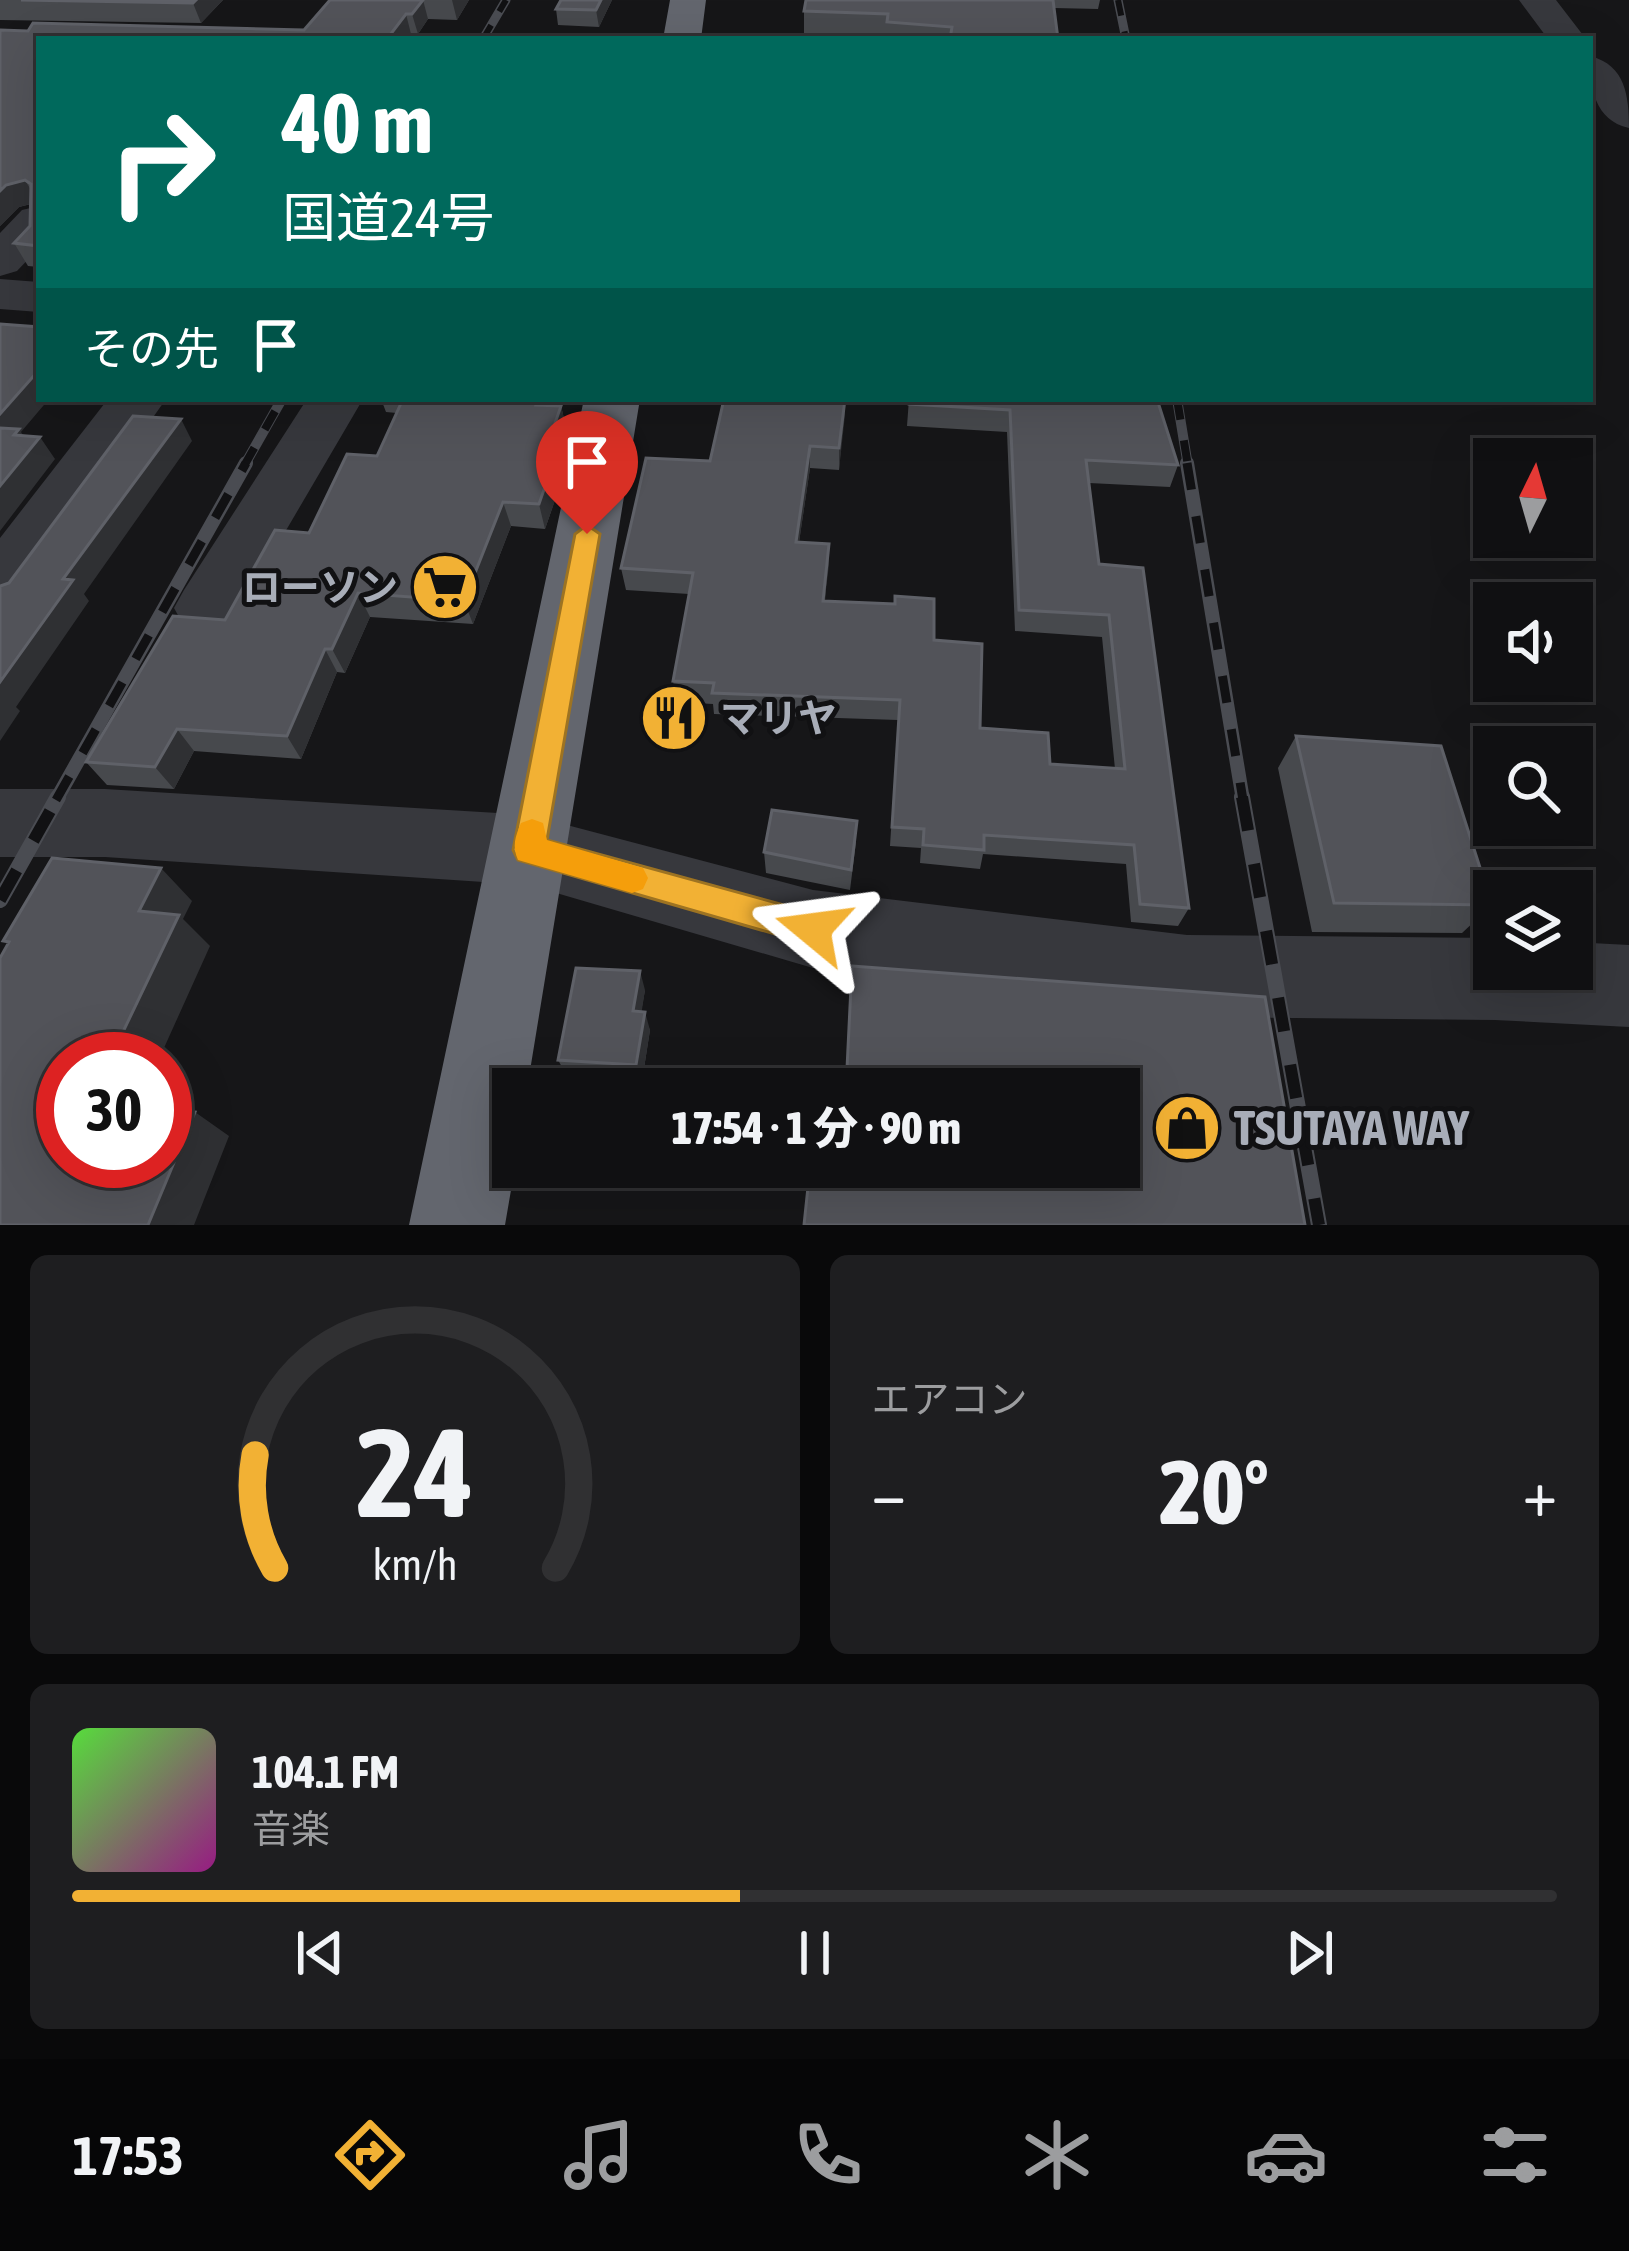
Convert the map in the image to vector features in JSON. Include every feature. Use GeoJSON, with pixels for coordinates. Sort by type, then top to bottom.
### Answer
{"type":"FeatureCollection","features":[{"type":"Feature","properties":{"kind":"highway"},"geometry":{"type":"LineString","coordinates":[[682,36],[688,0]]}},
{"type":"Feature","properties":{"kind":"highway"},"geometry":{"type":"LineString","coordinates":[[457,1225],[611,402]]}},
{"type":"Feature","properties":{"kind":"street"},"geometry":{"type":"LineString","coordinates":[[1537,0],[1565,36]]}},
{"type":"Feature","properties":{"kind":"street"},"geometry":{"type":"LineString","coordinates":[[0,261],[36,223]]}},
{"type":"Feature","properties":{"kind":"street"},"geometry":{"type":"LineString","coordinates":[[0,295],[36,297]]}},
{"type":"Feature","properties":{"kind":"street"},"geometry":{"type":"LineString","coordinates":[[0,584],[136,402]]}},
{"type":"Feature","properties":{"kind":"street"},"geometry":{"type":"LineString","coordinates":[[206,608],[332,402]]}},
{"type":"Feature","properties":{"kind":"street"},"geometry":{"type":"LineString","coordinates":[[0,823],[105,823],[529,850],[813,929],[1187,976],[1495,979],[1629,986]]}},
{"type":"Feature","properties":{"kind":"building"},"geometry":{"type":"Polygon","coordinates":[[[21,0],[196,0],[193,3],[21,0]]]}},
{"type":"Feature","properties":{"kind":"building"},"geometry":{"type":"Polygon","coordinates":[[[330,0],[423,0],[389,36],[36,36],[36,246],[14,243],[30,226],[31,184],[25,180],[0,191],[0,30],[28,31],[33,23],[304,30],[330,0]]]}},
{"type":"Feature","properties":{"kind":"building"},"geometry":{"type":"Polygon","coordinates":[[[561,0],[601,0],[596,10],[556,9],[561,0]]]}},
{"type":"Feature","properties":{"kind":"building"},"geometry":{"type":"Polygon","coordinates":[[[806,0],[1053,0],[1058,36],[950,36],[952,27],[887,22],[888,14],[804,11],[806,0]]]}},
{"type":"Feature","properties":{"kind":"building"},"geometry":{"type":"Polygon","coordinates":[[[0,324],[36,327],[36,373],[0,414],[0,324]]]}},
{"type":"Feature","properties":{"kind":"building"},"geometry":{"type":"Polygon","coordinates":[[[402,402],[561,406],[543,458],[555,458],[539,504],[503,502],[464,601],[358,593],[332,649],[325,649],[287,736],[177,729],[155,767],[86,762],[173,616],[225,620],[275,530],[309,533],[347,454],[377,456],[402,402]]]}},
{"type":"Feature","properties":{"kind":"building"},"geometry":{"type":"Polygon","coordinates":[[[723,402],[845,402],[839,448],[810,446],[796,542],[829,544],[823,601],[895,604],[895,596],[934,599],[934,640],[982,644],[980,728],[1048,733],[1050,764],[1125,769],[1109,615],[1019,610],[1010,410],[909,402],[1158,402],[1178,465],[1086,460],[1099,564],[1143,568],[1189,908],[1140,904],[1134,845],[984,835],[984,850],[923,845],[924,829],[892,827],[900,700],[712,693],[714,683],[673,681],[693,573],[621,568],[646,458],[710,461],[723,402]]]}},
{"type":"Feature","properties":{"kind":"building"},"geometry":{"type":"Polygon","coordinates":[[[133,416],[181,419],[63,579],[73,580],[0,682],[0,586],[9,583],[133,416]]]}},
{"type":"Feature","properties":{"kind":"building"},"geometry":{"type":"Polygon","coordinates":[[[0,428],[19,429],[14,435],[40,437],[0,486],[0,428]]]}},
{"type":"Feature","properties":{"kind":"building"},"geometry":{"type":"Polygon","coordinates":[[[1296,736],[1441,746],[1481,870],[1473,870],[1473,905],[1334,903],[1296,736]]]}},
{"type":"Feature","properties":{"kind":"building"},"geometry":{"type":"Polygon","coordinates":[[[772,810],[857,821],[851,870],[764,852],[772,810]]]}},
{"type":"Feature","properties":{"kind":"building"},"geometry":{"type":"Polygon","coordinates":[[[52,858],[161,868],[139,911],[179,915],[123,1032],[36,1032],[36,1188],[163,1188],[148,1225],[0,1225],[0,958],[9,942],[3,941],[52,858]]]}},
{"type":"Feature","properties":{"kind":"building","name":"TSUTAYA WAY"},"geometry":{"type":"Polygon","coordinates":[[[852,966],[1265,997],[1305,1225],[804,1225],[808,1188],[1140,1188],[1140,1068],[847,1068],[852,966]]]}},
{"type":"Feature","properties":{"kind":"building"},"geometry":{"type":"Polygon","coordinates":[[[576,968],[640,971],[633,1011],[645,1012],[636,1065],[558,1060],[576,968]]]}},
{"type":"Feature","properties":{"kind":"railway"},"geometry":{"type":"LineString","coordinates":[[485,36],[506,0]]}},
{"type":"Feature","properties":{"kind":"railway"},"geometry":{"type":"LineString","coordinates":[[1118,0],[1125,36]]}},
{"type":"Feature","properties":{"kind":"railway"},"geometry":{"type":"LineString","coordinates":[[244,466],[280,402]]}},
{"type":"Feature","properties":{"kind":"railway"},"geometry":{"type":"LineString","coordinates":[[1177,402],[1188,466]]}},
{"type":"Feature","properties":{"kind":"railway"},"geometry":{"type":"LineString","coordinates":[[56,800],[246,463]]}},
{"type":"Feature","properties":{"kind":"railway"},"geometry":{"type":"LineString","coordinates":[[1187,463],[1243,800]]}},
{"type":"Feature","properties":{"kind":"railway"},"geometry":{"type":"LineString","coordinates":[[0,900],[58,797]]}},
{"type":"Feature","properties":{"kind":"railway"},"geometry":{"type":"LineString","coordinates":[[1242,797],[1319,1225]]}},
{"type":"Feature","properties":{"kind":"slow traffic"},"geometry":{"type":"LineString","coordinates":[[532,833],[529,850],[632,878]]}},
{"type":"Feature","properties":{"kind":"place","name":"ローソン"},"geometry":{"type":"Point","coordinates":[445,587]}},
{"type":"Feature","properties":{"kind":"place","name":"マリヤ"},"geometry":{"type":"Point","coordinates":[674,718]}},
{"type":"Feature","properties":{"kind":"place","name":"TSUTAYA WAY"},"geometry":{"type":"Point","coordinates":[1187,1128]}},
{"type":"Feature","properties":{"kind":"route"},"geometry":{"type":"LineString","coordinates":[[587,534],[529,850],[813,929]]}}]}
